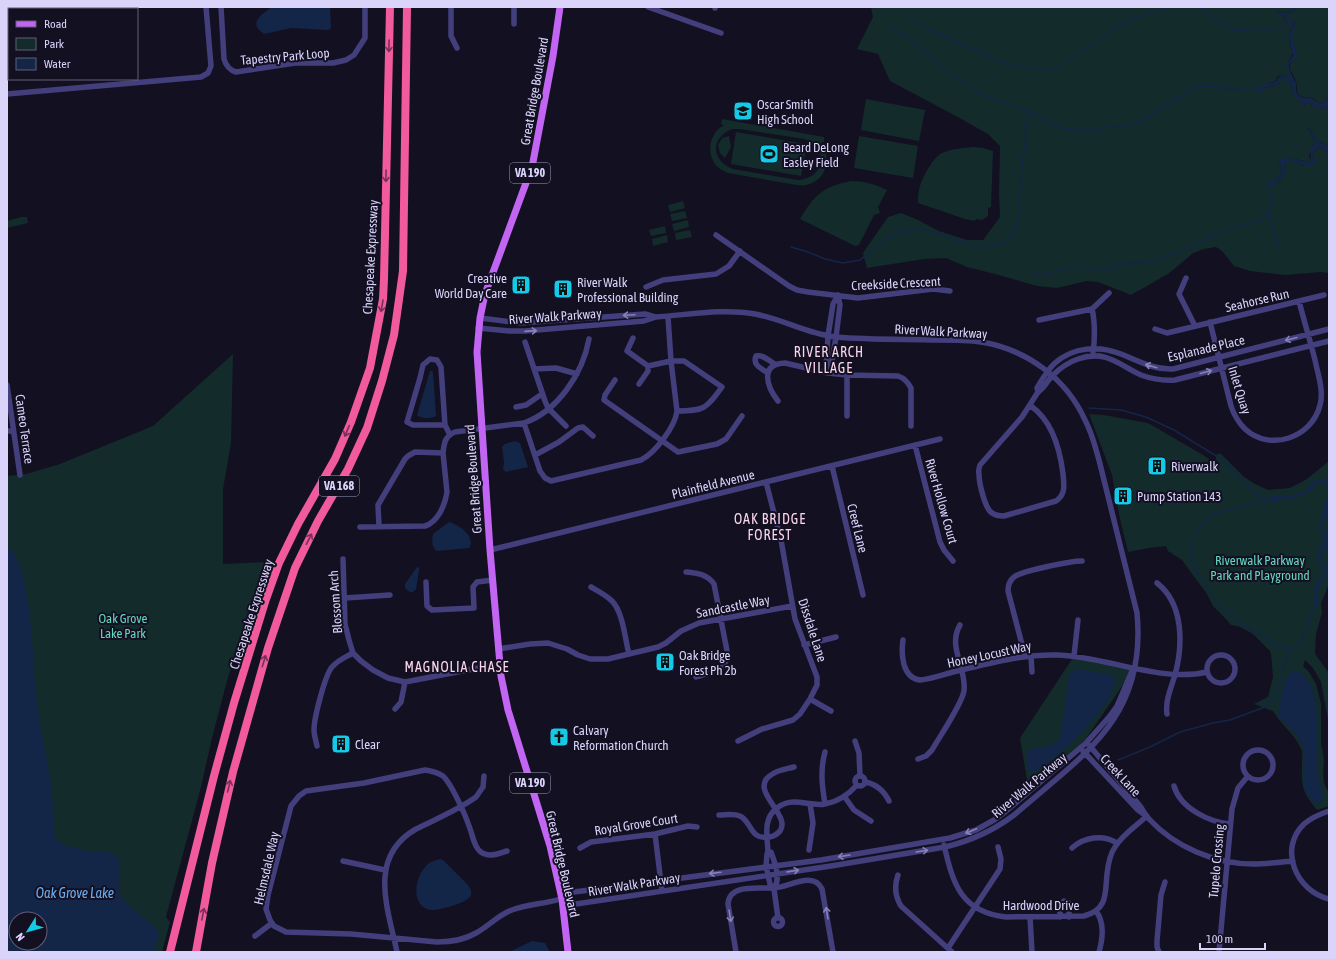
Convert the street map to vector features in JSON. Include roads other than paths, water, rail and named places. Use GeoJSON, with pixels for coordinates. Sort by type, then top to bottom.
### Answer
{"type":"FeatureCollection","features":[{"type":"Feature","properties":{"kind":"highway","name":"Chesapeake Expressway"},"geometry":{"type":"LineString","coordinates":[[170,952],[214,776],[234,703],[265,602],[279,564],[298,524],[335,459],[351,422],[370,368],[383,293],[390,7]]}},
{"type":"Feature","properties":{"kind":"highway","name":"Chesapeake Expressway"},"geometry":{"type":"LineString","coordinates":[[196,952],[212,863],[233,772],[268,648],[295,568],[318,521],[348,469],[367,428],[382,381],[394,335],[403,271],[407,7]]}},
{"type":"Feature","properties":{"kind":"main road","name":"Great Bridge Boulevard"},"geometry":{"type":"LineString","coordinates":[[560,7],[533,162],[490,278],[478,328],[477,352],[490,550],[499,664],[503,692],[548,840],[562,899],[568,952]]}},
{"type":"Feature","properties":{"kind":"street"},"geometry":{"type":"LineString","coordinates":[[7,94],[201,77],[208,73],[211,66],[206,7]]}},
{"type":"Feature","properties":{"kind":"street","name":"Tapestry Park Loop"},"geometry":{"type":"LineString","coordinates":[[221,7],[224,59],[229,68],[236,72],[295,63],[333,63],[346,60],[354,55],[365,38],[365,7]]}},
{"type":"Feature","properties":{"kind":"street"},"geometry":{"type":"LineString","coordinates":[[451,7],[451,36],[457,48]]}},
{"type":"Feature","properties":{"kind":"street"},"geometry":{"type":"LineString","coordinates":[[514,7],[514,24]]}},
{"type":"Feature","properties":{"kind":"street"},"geometry":{"type":"LineString","coordinates":[[648,7],[721,33]]}},
{"type":"Feature","properties":{"kind":"street","name":"Creekside Crescent"},"geometry":{"type":"LineString","coordinates":[[716,235],[797,290],[866,298],[933,289],[950,291]]}},
{"type":"Feature","properties":{"kind":"street"},"geometry":{"type":"LineString","coordinates":[[646,287],[663,280],[716,274],[729,266],[740,251]]}},
{"type":"Feature","properties":{"kind":"street"},"geometry":{"type":"LineString","coordinates":[[1186,278],[1179,294],[1196,326]]}},
{"type":"Feature","properties":{"kind":"street"},"geometry":{"type":"LineString","coordinates":[[1039,320],[1092,309],[1109,293]]}},
{"type":"Feature","properties":{"kind":"street"},"geometry":{"type":"LineString","coordinates":[[828,373],[826,367],[828,336],[833,304],[838,295]]}},
{"type":"Feature","properties":{"kind":"street"},"geometry":{"type":"LineString","coordinates":[[828,373],[831,367],[836,337],[840,305],[838,295]]}},
{"type":"Feature","properties":{"kind":"street","name":"Seahorse Run"},"geometry":{"type":"LineString","coordinates":[[1155,329],[1166,333],[1324,295]]}},
{"type":"Feature","properties":{"kind":"street","name":"Inlet Quay"},"geometry":{"type":"LineString","coordinates":[[1210,322],[1234,415],[1245,430],[1253,435],[1267,440],[1281,440],[1290,438],[1306,429],[1313,422],[1318,414],[1322,395],[1299,301]]}},
{"type":"Feature","properties":{"kind":"street"},"geometry":{"type":"LineString","coordinates":[[1092,309],[1093,356]]}},
{"type":"Feature","properties":{"kind":"street","name":"River Walk Parkway"},"geometry":{"type":"LineString","coordinates":[[478,328],[501,331],[525,331],[644,321],[656,317],[725,311],[746,312],[765,316],[805,330],[828,336],[980,342],[1014,351],[1029,359],[1052,376],[1072,396],[1086,420],[1093,440],[1137,612],[1138,638],[1133,679],[1122,707],[1111,724],[1091,748],[1003,823],[971,840],[945,847],[576,904],[562,899]]}},
{"type":"Feature","properties":{"kind":"street","name":"River Walk Parkway"},"geometry":{"type":"LineString","coordinates":[[480,318],[501,322],[520,323],[645,314],[656,317]]}},
{"type":"Feature","properties":{"kind":"street"},"geometry":{"type":"LineString","coordinates":[[524,423],[540,471],[545,478],[551,481],[641,460],[649,456],[673,424],[677,411],[671,362],[668,316]]}},
{"type":"Feature","properties":{"kind":"street","name":"Esplanade Place"},"geometry":{"type":"LineString","coordinates":[[1038,392],[1037,388],[1054,364],[1067,355],[1077,351],[1094,349],[1106,350],[1118,353],[1152,367],[1173,369],[1329,329]]}},
{"type":"Feature","properties":{"kind":"street"},"geometry":{"type":"LineString","coordinates":[[633,338],[627,351],[648,366],[684,361],[722,387],[709,405],[691,412],[677,411]]}},
{"type":"Feature","properties":{"kind":"street"},"geometry":{"type":"LineString","coordinates":[[360,527],[425,526],[432,523],[438,516],[447,492],[443,453],[446,439],[455,432],[524,423],[531,420],[548,408],[571,384],[584,360],[589,339]]}},
{"type":"Feature","properties":{"kind":"street","name":"Esplanade Place"},"geometry":{"type":"LineString","coordinates":[[1038,392],[1042,390],[1052,376],[1069,363],[1093,356],[1115,360],[1149,378],[1174,380],[1329,341]]}},
{"type":"Feature","properties":{"kind":"street"},"geometry":{"type":"LineString","coordinates":[[525,342],[548,408],[566,426]]}},
{"type":"Feature","properties":{"kind":"street"},"geometry":{"type":"LineString","coordinates":[[768,374],[757,366],[755,362],[756,356],[763,356],[775,364],[785,363],[828,373],[898,376],[908,382],[911,388],[911,426]]}},
{"type":"Feature","properties":{"kind":"street"},"geometry":{"type":"LineString","coordinates":[[445,425],[413,425],[407,422],[423,365],[430,359],[437,360],[440,363],[445,425],[450,435]]}},
{"type":"Feature","properties":{"kind":"street"},"geometry":{"type":"LineString","coordinates":[[775,364],[768,374],[768,379],[770,390],[778,401]]}},
{"type":"Feature","properties":{"kind":"street"},"geometry":{"type":"LineString","coordinates":[[639,384],[648,371],[648,366]]}},
{"type":"Feature","properties":{"kind":"street"},"geometry":{"type":"LineString","coordinates":[[534,369],[556,368],[577,374]]}},
{"type":"Feature","properties":{"kind":"street"},"geometry":{"type":"LineString","coordinates":[[1173,369],[1174,380]]}},
{"type":"Feature","properties":{"kind":"street"},"geometry":{"type":"LineString","coordinates":[[847,375],[847,416]]}},
{"type":"Feature","properties":{"kind":"street"},"geometry":{"type":"LineString","coordinates":[[616,380],[605,395],[604,400],[678,452],[717,444],[726,439],[742,416]]}},
{"type":"Feature","properties":{"kind":"street","name":"Cameo Terrace"},"geometry":{"type":"LineString","coordinates":[[7,385],[10,431],[20,475]]}},
{"type":"Feature","properties":{"kind":"street"},"geometry":{"type":"LineString","coordinates":[[1030,406],[1040,414],[1048,425],[1057,445],[1061,460],[1064,487],[1063,493],[1056,501],[1004,516],[996,515],[991,513],[986,507],[979,478],[979,470],[982,462],[1022,417],[1038,392]]}},
{"type":"Feature","properties":{"kind":"street"},"geometry":{"type":"LineString","coordinates":[[516,407],[526,404],[542,394]]}},
{"type":"Feature","properties":{"kind":"street"},"geometry":{"type":"LineString","coordinates":[[535,455],[560,442],[578,428],[583,428],[593,436]]}},
{"type":"Feature","properties":{"kind":"street","name":"Plainfield Avenue"},"geometry":{"type":"LineString","coordinates":[[490,550],[940,438]]}},
{"type":"Feature","properties":{"kind":"street","name":"River Hollow Court"},"geometry":{"type":"LineString","coordinates":[[915,445],[940,542],[944,550],[953,561]]}},
{"type":"Feature","properties":{"kind":"street"},"geometry":{"type":"LineString","coordinates":[[379,526],[378,505],[404,459],[415,452],[443,453]]}},
{"type":"Feature","properties":{"kind":"street","name":"Creef Lane"},"geometry":{"type":"LineString","coordinates":[[832,466],[863,595]]}},
{"type":"Feature","properties":{"kind":"street","name":"Dissdale Lane"},"geometry":{"type":"LineString","coordinates":[[738,741],[762,729],[793,720],[800,714],[817,685],[817,677],[795,619],[781,540],[766,482]]}},
{"type":"Feature","properties":{"kind":"street","name":"Blossom Arch"},"geometry":{"type":"LineString","coordinates":[[343,559],[347,633],[353,653]]}},
{"type":"Feature","properties":{"kind":"street"},"geometry":{"type":"LineString","coordinates":[[1032,672],[1008,591],[1010,580],[1018,575],[1069,562],[1082,561]]}},
{"type":"Feature","properties":{"kind":"street"},"geometry":{"type":"LineString","coordinates":[[686,572],[703,574],[712,581],[715,587],[728,656],[727,661],[721,668],[696,678]]}},
{"type":"Feature","properties":{"kind":"street"},"geometry":{"type":"LineString","coordinates":[[426,582],[427,606],[432,610],[474,608],[473,587],[477,582],[493,580]]}},
{"type":"Feature","properties":{"kind":"street"},"geometry":{"type":"LineString","coordinates":[[1157,583],[1168,593],[1173,602],[1178,618],[1178,657],[1168,700],[1167,714]]}},
{"type":"Feature","properties":{"kind":"street"},"geometry":{"type":"LineString","coordinates":[[591,587],[606,596],[616,606],[629,654]]}},
{"type":"Feature","properties":{"kind":"street"},"geometry":{"type":"LineString","coordinates":[[345,598],[390,595]]}},
{"type":"Feature","properties":{"kind":"street","name":"Sandcastle Way"},"geometry":{"type":"LineString","coordinates":[[498,648],[535,643],[548,643],[567,648],[578,655],[590,659],[608,659],[658,647],[666,643],[681,631],[699,623],[792,606]]}},
{"type":"Feature","properties":{"kind":"street"},"geometry":{"type":"LineString","coordinates":[[1074,656],[1078,620]]}},
{"type":"Feature","properties":{"kind":"street"},"geometry":{"type":"LineString","coordinates":[[918,759],[926,756],[932,750],[962,699],[964,685],[955,640],[956,632],[960,625]]}},
{"type":"Feature","properties":{"kind":"street"},"geometry":{"type":"LineString","coordinates":[[804,645],[836,637]]}},
{"type":"Feature","properties":{"kind":"street","name":"Honey Locust Way"},"geometry":{"type":"LineString","coordinates":[[903,640],[902,650],[906,671],[913,679],[923,680],[993,662],[1028,656],[1056,655],[1090,658],[1134,668],[1175,674],[1207,672]]}},
{"type":"Feature","properties":{"kind":"street"},"geometry":{"type":"LineString","coordinates":[[317,746],[314,731],[315,720],[327,675],[333,666],[353,653],[360,661],[373,670],[388,678],[405,682],[499,664]]}},
{"type":"Feature","properties":{"kind":"street"},"geometry":{"type":"LineString","coordinates":[[1220,655],[1230,659],[1234,664],[1235,670],[1233,675],[1230,680],[1225,683],[1213,681],[1207,672],[1209,660],[1220,655]]}},
{"type":"Feature","properties":{"kind":"street","name":"River Walk Parkway"},"geometry":{"type":"LineString","coordinates":[[562,899],[574,892],[821,860],[943,840],[966,834],[994,820],[1005,812],[1086,743],[1110,717],[1117,706],[1134,668]]}},
{"type":"Feature","properties":{"kind":"street"},"geometry":{"type":"LineString","coordinates":[[395,709],[401,702],[405,682]]}},
{"type":"Feature","properties":{"kind":"street"},"geometry":{"type":"LineString","coordinates":[[810,699],[830,710]]}},
{"type":"Feature","properties":{"kind":"street"},"geometry":{"type":"LineString","coordinates":[[855,741],[859,753],[860,776]]}},
{"type":"Feature","properties":{"kind":"street","name":"Creek Lane"},"geometry":{"type":"LineString","coordinates":[[1086,743],[1147,816]]}},
{"type":"Feature","properties":{"kind":"street","name":"Creek Lane"},"geometry":{"type":"LineString","coordinates":[[1080,748],[1138,810],[1147,816],[1165,833],[1185,846],[1209,857],[1240,864],[1293,861]]}},
{"type":"Feature","properties":{"kind":"street"},"geometry":{"type":"LineString","coordinates":[[1257,750],[1264,751],[1270,756],[1272,770],[1268,776],[1262,779],[1254,779],[1248,776],[1244,770],[1243,763],[1245,756],[1250,752],[1257,750]]}},
{"type":"Feature","properties":{"kind":"street"},"geometry":{"type":"LineString","coordinates":[[825,752],[821,782],[825,804]]}},
{"type":"Feature","properties":{"kind":"street"},"geometry":{"type":"LineString","coordinates":[[719,815],[731,814],[740,816],[747,823],[753,833],[762,837],[767,838],[777,834],[782,827],[780,817],[765,791],[764,783],[774,773],[794,767]]}},
{"type":"Feature","properties":{"kind":"street","name":"Helmsdale Way"},"geometry":{"type":"LineString","coordinates":[[507,851],[488,855],[479,850],[475,845],[470,826],[460,806],[446,780],[438,773],[430,771],[419,772],[364,784],[312,790],[301,794],[295,799],[291,806],[268,895],[266,909],[267,915],[272,923],[286,932],[351,934],[437,942],[459,940],[477,933],[491,921],[510,910],[522,906],[562,899]]}},
{"type":"Feature","properties":{"kind":"street"},"geometry":{"type":"LineString","coordinates":[[397,952],[385,896],[384,883],[385,870],[394,850],[402,839],[415,830],[478,795],[483,787],[484,776]]}},
{"type":"Feature","properties":{"kind":"street"},"geometry":{"type":"LineString","coordinates":[[860,776],[864,777],[865,782],[878,787],[883,791],[889,801]]}},
{"type":"Feature","properties":{"kind":"street"},"geometry":{"type":"LineString","coordinates":[[857,785],[855,780],[860,776]]}},
{"type":"Feature","properties":{"kind":"street","name":"Tupelo Crossing"},"geometry":{"type":"LineString","coordinates":[[1219,952],[1232,809],[1238,788],[1248,776]]}},
{"type":"Feature","properties":{"kind":"street"},"geometry":{"type":"LineString","coordinates":[[778,918],[774,889],[770,884],[766,866],[768,851],[767,823],[771,815],[775,809],[788,802],[825,804],[844,796],[857,785],[861,786],[865,782]]}},
{"type":"Feature","properties":{"kind":"street"},"geometry":{"type":"LineString","coordinates":[[1174,786],[1182,801],[1195,811],[1213,820],[1230,824]]}},
{"type":"Feature","properties":{"kind":"street"},"geometry":{"type":"LineString","coordinates":[[844,796],[854,810],[871,821]]}},
{"type":"Feature","properties":{"kind":"street"},"geometry":{"type":"LineString","coordinates":[[809,850],[813,823],[810,804]]}},
{"type":"Feature","properties":{"kind":"street"},"geometry":{"type":"LineString","coordinates":[[1329,811],[1310,819],[1301,828],[1294,842],[1292,852],[1297,874],[1304,885],[1316,894],[1329,899]]}},
{"type":"Feature","properties":{"kind":"street","name":"Hardwood Drive"},"geometry":{"type":"LineString","coordinates":[[943,840],[952,877],[956,885],[964,897],[986,913],[996,916],[1084,916],[1096,911],[1104,900],[1108,869],[1117,843],[1147,816]]}},
{"type":"Feature","properties":{"kind":"street","name":"Royal Grove Court"},"geometry":{"type":"LineString","coordinates":[[580,848],[591,842],[655,834],[688,826],[697,827]]}},
{"type":"Feature","properties":{"kind":"street"},"geometry":{"type":"LineString","coordinates":[[655,834],[662,891]]}},
{"type":"Feature","properties":{"kind":"street"},"geometry":{"type":"LineString","coordinates":[[1072,848],[1081,841],[1102,838],[1117,843]]}},
{"type":"Feature","properties":{"kind":"street"},"geometry":{"type":"LineString","coordinates":[[898,874],[895,891],[901,906],[950,950],[975,906],[1000,868],[1001,859],[998,847]]}},
{"type":"Feature","properties":{"kind":"street"},"geometry":{"type":"LineString","coordinates":[[768,851],[771,852],[776,865],[777,884],[774,889]]}},
{"type":"Feature","properties":{"kind":"street"},"geometry":{"type":"LineString","coordinates":[[343,861],[385,870]]}},
{"type":"Feature","properties":{"kind":"street"},"geometry":{"type":"LineString","coordinates":[[736,952],[728,904],[729,898],[733,893],[758,888],[774,889],[791,883],[809,880],[816,881],[821,885],[833,952]]}},
{"type":"Feature","properties":{"kind":"street"},"geometry":{"type":"LineString","coordinates":[[1159,952],[1157,941],[1161,894],[1165,882]]}},
{"type":"Feature","properties":{"kind":"street"},"geometry":{"type":"LineString","coordinates":[[1060,917],[1060,906],[1064,901],[1069,903],[1069,917]]}},
{"type":"Feature","properties":{"kind":"street"},"geometry":{"type":"LineString","coordinates":[[1096,911],[1101,918],[1102,924],[1101,946],[1099,952]]}},
{"type":"Feature","properties":{"kind":"street"},"geometry":{"type":"LineString","coordinates":[[1030,917],[1032,952]]}},
{"type":"Feature","properties":{"kind":"street"},"geometry":{"type":"LineString","coordinates":[[255,936],[272,923]]}},
{"type":"Feature","properties":{"kind":"water"},"geometry":{"type":"Polygon","coordinates":[[[272,7],[330,7],[331,28],[328,30],[291,28],[264,34],[259,30],[256,22],[272,7]]]}},
{"type":"Feature","properties":{"kind":"water"},"geometry":{"type":"Polygon","coordinates":[[[1294,7],[1297,7],[1285,16],[1287,20],[1293,20],[1296,27],[1292,38],[1297,55],[1289,65],[1290,72],[1296,83],[1297,94],[1299,96],[1311,98],[1321,104],[1329,96],[1329,107],[1323,109],[1307,102],[1302,108],[1303,103],[1294,95],[1291,83],[1286,82],[1282,77],[1279,84],[1265,88],[1258,93],[1255,92],[1255,90],[1264,84],[1276,81],[1283,75],[1289,78],[1286,66],[1293,56],[1288,36],[1294,25],[1292,23],[1286,23],[1283,16],[1279,15],[1274,9],[1282,13],[1291,11],[1294,7]]]}},
{"type":"Feature","properties":{"kind":"water"},"geometry":{"type":"Polygon","coordinates":[[[1307,127],[1309,127],[1318,141],[1329,147],[1329,154],[1319,146],[1312,154],[1315,161],[1313,166],[1305,166],[1295,162],[1285,162],[1284,174],[1271,186],[1270,189],[1268,189],[1268,183],[1278,177],[1281,173],[1282,165],[1278,163],[1281,159],[1289,158],[1309,162],[1311,160],[1310,150],[1316,142],[1307,127]]]}},
{"type":"Feature","properties":{"kind":"water"},"geometry":{"type":"Polygon","coordinates":[[[430,371],[433,372],[436,416],[432,418],[424,418],[417,415],[430,371]]]}},
{"type":"Feature","properties":{"kind":"water"},"geometry":{"type":"Polygon","coordinates":[[[515,441],[520,443],[528,467],[506,472],[503,469],[504,462],[502,447],[505,444],[515,441]]]}},
{"type":"Feature","properties":{"kind":"water"},"geometry":{"type":"Polygon","coordinates":[[[1329,472],[1329,480],[1325,484],[1317,482],[1308,493],[1292,499],[1283,497],[1274,503],[1270,501],[1271,496],[1294,495],[1304,491],[1311,482],[1318,479],[1325,481],[1329,472]]]}},
{"type":"Feature","properties":{"kind":"water"},"geometry":{"type":"Polygon","coordinates":[[[1329,499],[1329,503],[1327,505],[1329,512],[1328,517],[1323,522],[1325,532],[1328,533],[1328,539],[1326,541],[1329,547],[1319,554],[1326,564],[1327,574],[1325,581],[1322,582],[1320,586],[1318,593],[1318,604],[1317,608],[1315,608],[1314,602],[1316,599],[1314,588],[1325,576],[1323,562],[1317,558],[1319,550],[1323,547],[1325,537],[1320,524],[1324,503],[1329,499]]]}},
{"type":"Feature","properties":{"kind":"water"},"geometry":{"type":"Polygon","coordinates":[[[449,522],[457,525],[467,533],[471,544],[469,548],[437,551],[434,548],[432,543],[433,534],[449,522]]]}},
{"type":"Feature","properties":{"kind":"water","name":"Oak Grove Lake"},"geometry":{"type":"Polygon","coordinates":[[[7,546],[15,556],[22,572],[30,616],[36,696],[51,787],[55,838],[65,846],[90,851],[105,851],[118,857],[120,873],[119,891],[121,897],[150,922],[159,932],[154,952],[7,952],[7,546]]]}},
{"type":"Feature","properties":{"kind":"water"},"geometry":{"type":"Polygon","coordinates":[[[417,567],[419,570],[416,589],[413,592],[406,589],[405,584],[417,567]]]}},
{"type":"Feature","properties":{"kind":"water"},"geometry":{"type":"Polygon","coordinates":[[[1076,669],[1109,674],[1115,679],[1115,683],[1101,710],[1078,736],[1044,766],[1036,771],[1030,771],[1027,766],[1027,751],[1051,745],[1060,739],[1069,677],[1070,673],[1076,669]]]}},
{"type":"Feature","properties":{"kind":"water"},"geometry":{"type":"Polygon","coordinates":[[[1294,670],[1303,675],[1310,684],[1314,695],[1318,721],[1317,773],[1323,796],[1323,799],[1318,804],[1309,796],[1304,783],[1304,754],[1301,743],[1293,730],[1278,716],[1281,698],[1287,678],[1294,670]]]}},
{"type":"Feature","properties":{"kind":"water"},"geometry":{"type":"Polygon","coordinates":[[[440,859],[443,860],[468,885],[471,890],[471,896],[463,902],[449,907],[429,910],[422,906],[418,901],[416,889],[417,882],[422,870],[428,864],[440,859]]]}},
{"type":"Feature","properties":{"kind":"water"},"geometry":{"type":"Polygon","coordinates":[[[532,941],[545,943],[550,952],[509,952],[532,941]]]}},
{"type":"Feature","properties":{"kind":"waterway"},"geometry":{"type":"LineString","coordinates":[[911,17],[927,29],[1006,64],[1041,70],[1058,67],[1100,39],[1113,28],[1146,14],[1163,11],[1170,7]]}},
{"type":"Feature","properties":{"kind":"waterway"},"geometry":{"type":"LineString","coordinates":[[1197,7],[1211,14],[1224,26],[1240,31],[1283,27],[1287,22]]}},
{"type":"Feature","properties":{"kind":"waterway"},"geometry":{"type":"LineString","coordinates":[[891,28],[906,36],[948,71],[978,92],[994,100],[1028,111],[1058,127],[1074,130],[1091,131],[1108,127],[1125,127],[1141,121],[1184,94],[1199,87],[1220,86],[1223,89],[1253,87],[1257,90]]}},
{"type":"Feature","properties":{"kind":"waterway"},"geometry":{"type":"LineString","coordinates":[[791,247],[825,259],[843,263],[860,260],[887,239],[901,231],[920,229],[970,245],[987,246],[1005,243],[1016,230],[1020,214],[1019,197],[1028,111]]}},
{"type":"Feature","properties":{"kind":"waterway"},"geometry":{"type":"LineString","coordinates":[[1269,187],[1272,199],[1268,212],[1277,241],[1278,251]]}},
{"type":"Feature","properties":{"kind":"waterway"},"geometry":{"type":"LineString","coordinates":[[1035,275],[1076,267],[1110,269],[1127,263],[1148,263],[1188,248],[1219,232],[1260,221],[1268,212]]}},
{"type":"Feature","properties":{"kind":"waterway"},"geometry":{"type":"LineString","coordinates":[[1089,408],[1121,410],[1146,417],[1174,430],[1218,457],[1254,492],[1268,500]]}},
{"type":"Feature","properties":{"kind":"waterway"},"geometry":{"type":"LineString","coordinates":[[1279,500],[1288,499]]}},
{"type":"Feature","properties":{"kind":"waterway"},"geometry":{"type":"LineString","coordinates":[[1272,500],[1257,502],[1217,513],[1198,529],[1190,547],[1193,562],[1201,579],[1226,612],[1273,643],[1290,649],[1300,645],[1313,609],[1316,592]]}},
{"type":"Feature","properties":{"kind":"waterway"},"geometry":{"type":"LineString","coordinates":[[1317,586],[1321,574],[1322,531]]}},
{"type":"Feature","properties":{"kind":"waterway"},"geometry":{"type":"LineString","coordinates":[[1118,760],[1150,747],[1180,732],[1230,720],[1269,704],[1281,681],[1282,669],[1288,657],[1289,649]]}},
{"type":"Feature","properties":{"kind":"place","name":"Oscar Smith High School"},"geometry":{"type":"Point","coordinates":[743,111]}},
{"type":"Feature","properties":{"kind":"place","name":"Beard DeLong Easley Field"},"geometry":{"type":"Point","coordinates":[769,154]}},
{"type":"Feature","properties":{"kind":"place","name":"Creative World Day Care"},"geometry":{"type":"Point","coordinates":[521,285]}},
{"type":"Feature","properties":{"kind":"place","name":"River Walk Professional Building"},"geometry":{"type":"Point","coordinates":[563,289]}},
{"type":"Feature","properties":{"kind":"place","name":"Riverwalk"},"geometry":{"type":"Point","coordinates":[1157,466]}},
{"type":"Feature","properties":{"kind":"place","name":"Pump Station 143"},"geometry":{"type":"Point","coordinates":[1123,496]}},
{"type":"Feature","properties":{"kind":"place","name":"Oak Bridge Forest Ph 2b"},"geometry":{"type":"Point","coordinates":[665,662]}},
{"type":"Feature","properties":{"kind":"place","name":"Calvary Reformation Church"},"geometry":{"type":"Point","coordinates":[559,737]}},
{"type":"Feature","properties":{"kind":"place","name":"Clear"},"geometry":{"type":"Point","coordinates":[341,744]}},
{"type":"Feature","properties":{"kind":"district","name":"RIVER ARCH VILLAGE"},"geometry":{"type":"Point","coordinates":[829,360]}},
{"type":"Feature","properties":{"kind":"district","name":"OAK BRIDGE FOREST"},"geometry":{"type":"Point","coordinates":[770,528]}},
{"type":"Feature","properties":{"kind":"district","name":"MAGNOLIA CHASE"},"geometry":{"type":"Point","coordinates":[457,667]}},
{"type":"Feature","properties":{"kind":"park label","name":"Riverwalk Parkway Park and Playground"},"geometry":{"type":"Point","coordinates":[1260,568]}},
{"type":"Feature","properties":{"kind":"park label","name":"Oak Grove Lake Park"},"geometry":{"type":"Point","coordinates":[123,626]}}]}
